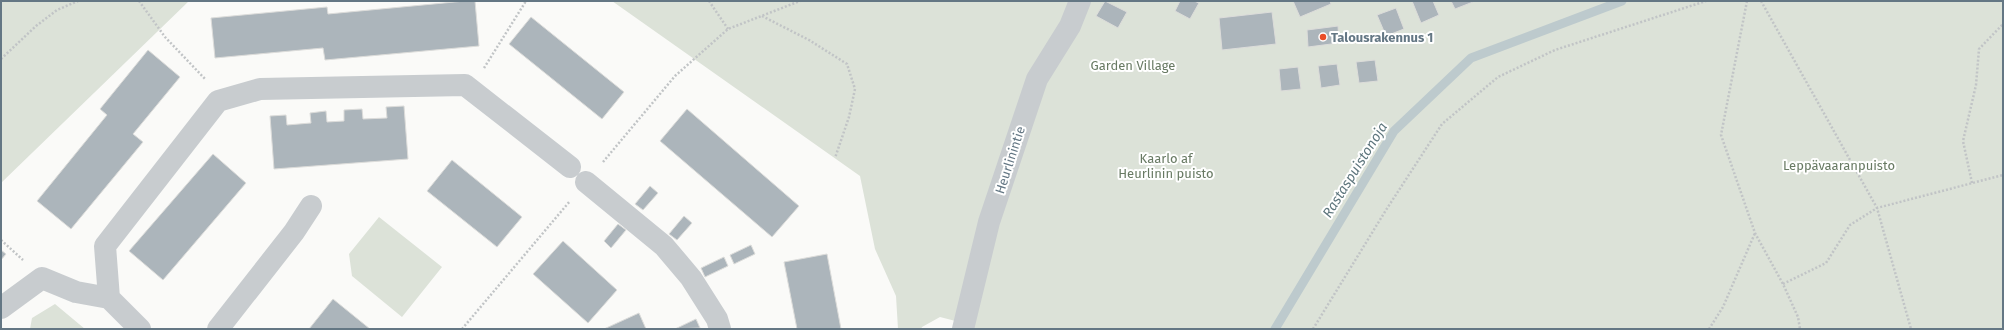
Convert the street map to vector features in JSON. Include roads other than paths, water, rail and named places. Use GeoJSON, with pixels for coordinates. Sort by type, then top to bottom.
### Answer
{"type":"FeatureCollection","features":[{"type":"Feature","properties":{"kind":"street","name":"Heurlinintie"},"geometry":{"type":"LineString","coordinates":[[963,329],[989,222],[1037,79],[1070,26],[1080,1]]}},
{"type":"Feature","properties":{"kind":"street"},"geometry":{"type":"LineString","coordinates":[[109,298],[105,246],[218,101],[224,99],[260,89],[465,86],[570,167]]}},
{"type":"Feature","properties":{"kind":"street"},"geometry":{"type":"LineString","coordinates":[[586,182],[664,246],[691,278],[717,319],[720,329]]}},
{"type":"Feature","properties":{"kind":"street"},"geometry":{"type":"LineString","coordinates":[[218,329],[294,232],[311,206]]}},
{"type":"Feature","properties":{"kind":"street"},"geometry":{"type":"LineString","coordinates":[[1,308],[42,278],[76,292],[109,298],[140,329]]}},
{"type":"Feature","properties":{"kind":"waterway","name":"Rastaspuistonoja"},"geometry":{"type":"LineString","coordinates":[[1275,329],[1394,131],[1471,58],[1622,1]]}},
{"type":"Feature","properties":{"kind":"place","name":"Talousrakennus 1"},"geometry":{"type":"Point","coordinates":[1323,37]}},
{"type":"Feature","properties":{"kind":"park label","name":"Garden Village"},"geometry":{"type":"Point","coordinates":[1133,65]}},
{"type":"Feature","properties":{"kind":"park label","name":"Leppävaaranpuisto"},"geometry":{"type":"Point","coordinates":[1839,165]}},
{"type":"Feature","properties":{"kind":"park label","name":"Kaarlo af Heurlinin puisto"},"geometry":{"type":"Point","coordinates":[1166,166]}}]}
